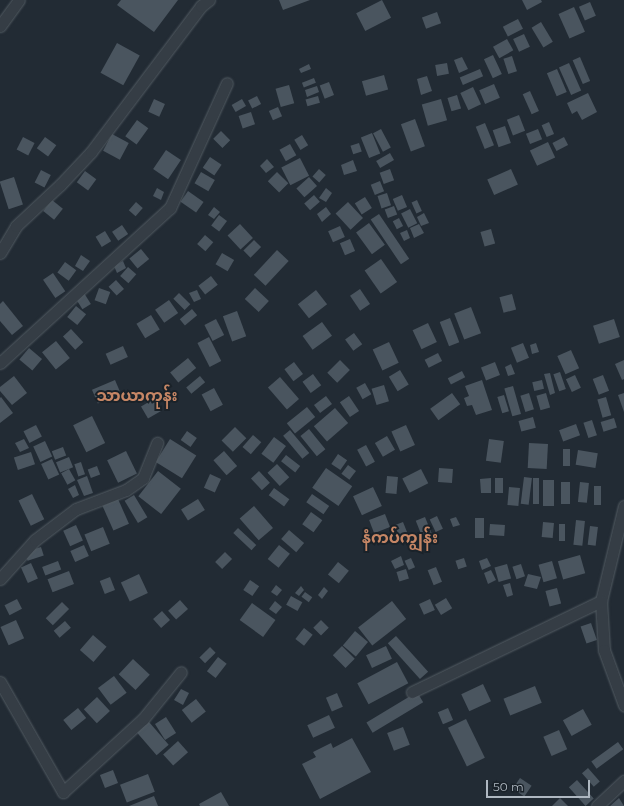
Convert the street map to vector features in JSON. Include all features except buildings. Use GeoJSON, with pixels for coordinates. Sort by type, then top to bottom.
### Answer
{"type":"FeatureCollection","features":[{"type":"Feature","properties":{"kind":"street"},"geometry":{"type":"LineString","coordinates":[[0,26],[19,0]]}},
{"type":"Feature","properties":{"kind":"street"},"geometry":{"type":"LineString","coordinates":[[0,253],[16,226],[60,186],[91,152],[201,6],[209,0]]}},
{"type":"Feature","properties":{"kind":"street"},"geometry":{"type":"LineString","coordinates":[[0,363],[170,208],[227,83]]}},
{"type":"Feature","properties":{"kind":"street"},"geometry":{"type":"LineString","coordinates":[[0,580],[35,540],[76,509],[126,490],[143,478],[157,443]]}},
{"type":"Feature","properties":{"kind":"street"},"geometry":{"type":"LineString","coordinates":[[624,506],[602,601],[604,650],[624,705]]}},
{"type":"Feature","properties":{"kind":"street"},"geometry":{"type":"LineString","coordinates":[[412,692],[602,601]]}},
{"type":"Feature","properties":{"kind":"street"},"geometry":{"type":"LineString","coordinates":[[0,682],[63,792],[143,719],[181,672]]}},
{"type":"Feature","properties":{"kind":"street"},"geometry":{"type":"LineString","coordinates":[[597,806],[624,781]]}},
{"type":"Feature","properties":{"kind":"district","name":"သာယာကုန်း"},"geometry":{"type":"Point","coordinates":[137,396]}},
{"type":"Feature","properties":{"kind":"district","name":"နံကပ်ကျွန်း"},"geometry":{"type":"Point","coordinates":[400,538]}}]}
